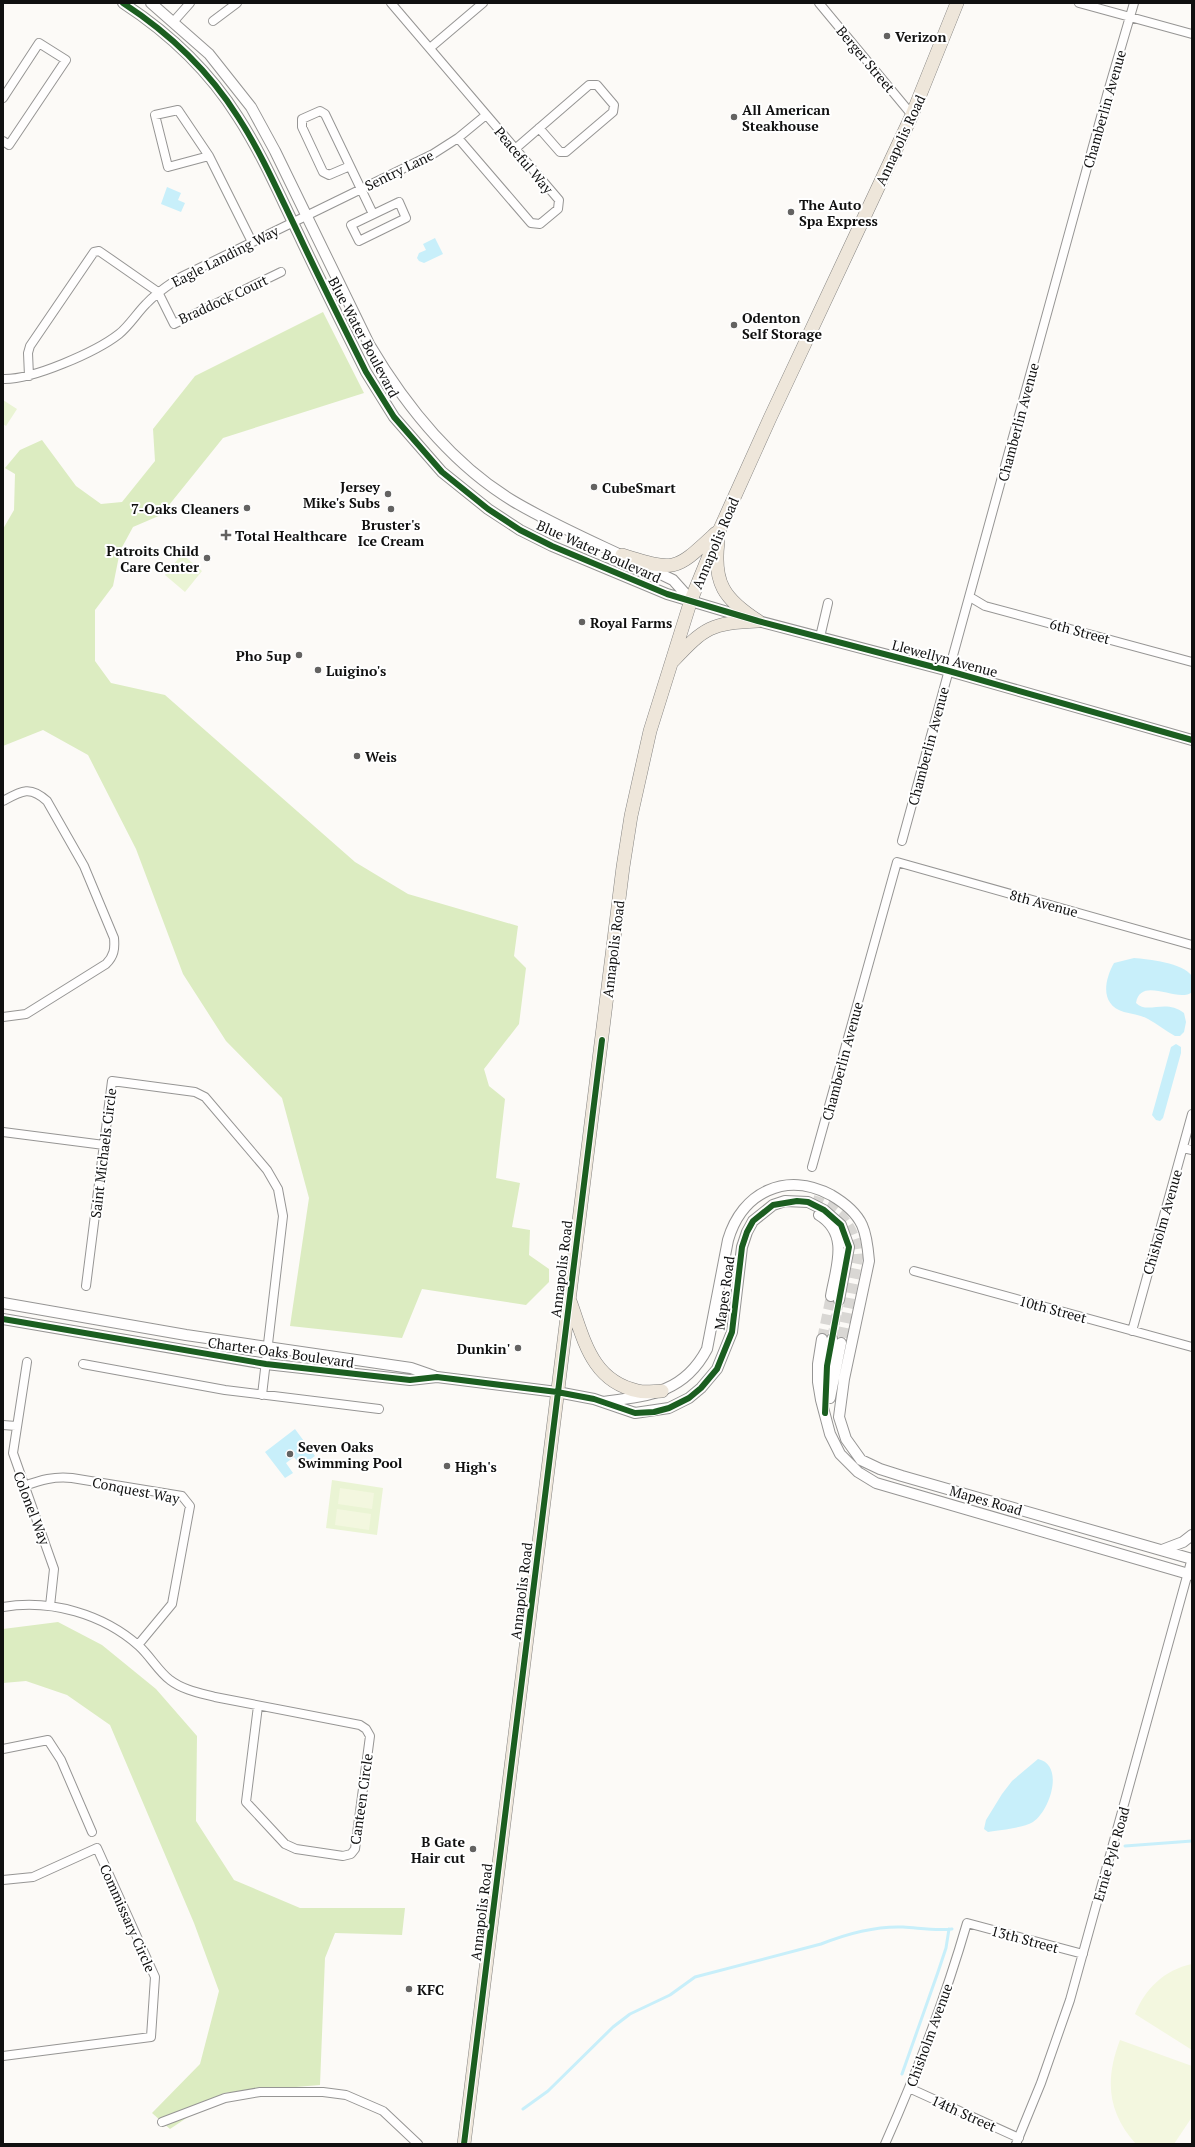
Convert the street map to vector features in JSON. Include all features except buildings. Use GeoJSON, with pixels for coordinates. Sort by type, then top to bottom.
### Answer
{"type":"FeatureCollection","features":[{"type":"Feature","properties":{"kind":"main road","name":"Annapolis Road"},"geometry":{"type":"LineString","coordinates":[[464,2144],[627,841],[650,731],[691,600],[720,529],[912,115],[957,3]]}},
{"type":"Feature","properties":{"kind":"main road"},"geometry":{"type":"LineString","coordinates":[[622,555],[652,564],[672,566],[690,557],[720,529]]}},
{"type":"Feature","properties":{"kind":"main road"},"geometry":{"type":"LineString","coordinates":[[720,529],[717,572],[721,586],[727,597],[740,610],[758,621]]}},
{"type":"Feature","properties":{"kind":"main road"},"geometry":{"type":"LineString","coordinates":[[671,664],[693,639],[703,631],[715,626],[735,622],[758,621]]}},
{"type":"Feature","properties":{"kind":"main road"},"geometry":{"type":"LineString","coordinates":[[569,1299],[589,1354],[600,1371],[621,1385],[639,1392],[662,1391]]}},
{"type":"Feature","properties":{"kind":"street","name":"Blue Water Boulevard"},"geometry":{"type":"LineString","coordinates":[[123,3],[164,33],[213,83],[250,136],[379,395],[411,439],[442,472],[488,509],[520,530],[552,546],[666,594],[691,600]]}},
{"type":"Feature","properties":{"kind":"street","name":"Blue Water Boulevard"},"geometry":{"type":"LineString","coordinates":[[151,3],[174,21],[209,54],[251,107],[307,215],[369,344],[386,373],[445,446],[471,470],[512,500],[673,580],[691,600]]}},
{"type":"Feature","properties":{"kind":"street"},"geometry":{"type":"LineString","coordinates":[[174,21],[190,3]]}},
{"type":"Feature","properties":{"kind":"street"},"geometry":{"type":"LineString","coordinates":[[214,21],[237,3]]}},
{"type":"Feature","properties":{"kind":"street","name":"Peaceful Way"},"geometry":{"type":"LineString","coordinates":[[391,3],[559,200],[558,209],[540,224],[531,223],[458,138]]}},
{"type":"Feature","properties":{"kind":"street"},"geometry":{"type":"LineString","coordinates":[[430,48],[483,3]]}},
{"type":"Feature","properties":{"kind":"street","name":"Berger Street"},"geometry":{"type":"LineString","coordinates":[[819,3],[912,115]]}},
{"type":"Feature","properties":{"kind":"street"},"geometry":{"type":"LineString","coordinates":[[1079,3],[1192,34]]}},
{"type":"Feature","properties":{"kind":"street","name":"Chamberlin Avenue"},"geometry":{"type":"LineString","coordinates":[[902,841],[1134,3]]}},
{"type":"Feature","properties":{"kind":"street"},"geometry":{"type":"LineString","coordinates":[[3,141],[9,145],[66,60],[40,43],[4,96]]}},
{"type":"Feature","properties":{"kind":"street"},"geometry":{"type":"LineString","coordinates":[[515,149],[539,128],[589,85],[597,85],[614,105],[613,112],[566,152],[560,152],[539,128]]}},
{"type":"Feature","properties":{"kind":"street"},"geometry":{"type":"LineString","coordinates":[[209,156],[168,167],[155,115],[178,110],[209,156],[252,242]]}},
{"type":"Feature","properties":{"kind":"street"},"geometry":{"type":"LineString","coordinates":[[350,166],[329,175],[323,172],[302,127],[302,119],[320,111],[325,114],[350,166],[373,214]]}},
{"type":"Feature","properties":{"kind":"street","name":"Sentry Lane"},"geometry":{"type":"LineString","coordinates":[[307,215],[433,154],[458,138],[486,115]]}},
{"type":"Feature","properties":{"kind":"street"},"geometry":{"type":"LineString","coordinates":[[399,202],[406,218],[359,241],[351,225],[373,214],[399,202]]}},
{"type":"Feature","properties":{"kind":"street","name":"Eagle Landing Way"},"geometry":{"type":"LineString","coordinates":[[3,379],[29,376],[54,367],[105,343],[120,333],[158,292],[179,278],[307,215]]}},
{"type":"Feature","properties":{"kind":"street"},"geometry":{"type":"LineString","coordinates":[[29,376],[28,360],[30,346],[94,252],[99,251],[158,292]]}},
{"type":"Feature","properties":{"kind":"street","name":"Braddock Court"},"geometry":{"type":"LineString","coordinates":[[158,292],[174,324],[282,272]]}},
{"type":"Feature","properties":{"kind":"street","name":"6th Street"},"geometry":{"type":"LineString","coordinates":[[970,597],[985,606],[1192,662]]}},
{"type":"Feature","properties":{"kind":"street","name":"Llewellyn Avenue"},"geometry":{"type":"LineString","coordinates":[[691,600],[758,621],[949,671],[1192,740]]}},
{"type":"Feature","properties":{"kind":"street"},"geometry":{"type":"LineString","coordinates":[[820,637],[828,603]]}},
{"type":"Feature","properties":{"kind":"street"},"geometry":{"type":"LineString","coordinates":[[3,802],[17,793],[31,791],[39,794],[47,801],[84,866],[114,938],[115,949],[112,959],[106,964],[45,1003],[26,1014],[3,1017]]}},
{"type":"Feature","properties":{"kind":"street","name":"Chamberlin Avenue"},"geometry":{"type":"LineString","coordinates":[[812,1167],[897,862]]}},
{"type":"Feature","properties":{"kind":"street","name":"8th Avenue"},"geometry":{"type":"LineString","coordinates":[[897,862],[1192,945]]}},
{"type":"Feature","properties":{"kind":"street","name":"Saint Michaels Circle"},"geometry":{"type":"LineString","coordinates":[[86,1286],[112,1081],[195,1092],[205,1097],[213,1104],[268,1170],[278,1190],[284,1216],[268,1348]]}},
{"type":"Feature","properties":{"kind":"street","name":"Chisholm Avenue"},"geometry":{"type":"LineString","coordinates":[[1132,1331],[1192,1114]]}},
{"type":"Feature","properties":{"kind":"street"},"geometry":{"type":"LineString","coordinates":[[3,1132],[104,1145]]}},
{"type":"Feature","properties":{"kind":"street"},"geometry":{"type":"LineString","coordinates":[[1183,1148],[1192,1150]]}},
{"type":"Feature","properties":{"kind":"street","name":"Mapes Road"},"geometry":{"type":"LineString","coordinates":[[599,1403],[640,1397],[662,1391],[679,1383],[690,1373],[700,1362],[706,1349],[728,1240],[732,1226],[739,1214],[747,1204],[776,1187],[803,1185],[821,1190],[838,1199],[851,1210],[861,1224],[868,1244],[869,1261],[844,1379],[839,1417],[846,1439],[861,1460],[880,1469],[902,1476],[1192,1559]]}},
{"type":"Feature","properties":{"kind":"street","name":"Mapes Road"},"geometry":{"type":"LineString","coordinates":[[557,1392],[594,1400],[599,1403],[635,1413],[654,1412],[669,1408],[689,1398],[701,1388],[717,1369],[732,1332],[742,1247],[753,1221],[773,1205],[785,1202],[808,1202],[812,1210],[825,1218],[837,1234],[840,1247],[835,1298]]}},
{"type":"Feature","properties":{"kind":"street","name":"10th Street"},"geometry":{"type":"LineString","coordinates":[[914,1271],[1192,1347]]}},
{"type":"Feature","properties":{"kind":"street","name":"Charter Oaks Boulevard"},"geometry":{"type":"LineString","coordinates":[[3,1303],[268,1348],[412,1368],[437,1377],[557,1392]]}},
{"type":"Feature","properties":{"kind":"street","name":"Charter Oaks Boulevard"},"geometry":{"type":"LineString","coordinates":[[3,1320],[266,1364],[410,1380],[437,1377]]}},
{"type":"Feature","properties":{"kind":"street","name":"Mapes Road"},"geometry":{"type":"LineString","coordinates":[[825,1413],[831,1396],[832,1340],[818,1364],[818,1382],[821,1400],[830,1434],[840,1454],[858,1472],[876,1483],[1190,1574]]}},
{"type":"Feature","properties":{"kind":"street"},"geometry":{"type":"LineString","coordinates":[[262,1395],[268,1348]]}},
{"type":"Feature","properties":{"kind":"street","name":"Colonel Way"},"geometry":{"type":"LineString","coordinates":[[27,1362],[13,1453],[54,1569],[50,1606]]}},
{"type":"Feature","properties":{"kind":"street"},"geometry":{"type":"LineString","coordinates":[[83,1364],[225,1390],[379,1409]]}},
{"type":"Feature","properties":{"kind":"street"},"geometry":{"type":"LineString","coordinates":[[3,1425],[16,1426]]}},
{"type":"Feature","properties":{"kind":"street","name":"Conquest Way"},"geometry":{"type":"LineString","coordinates":[[24,1486],[44,1479],[58,1477],[72,1478],[182,1496],[187,1500],[190,1506],[177,1585],[172,1604],[138,1645]]}},
{"type":"Feature","properties":{"kind":"street"},"geometry":{"type":"LineString","coordinates":[[1162,1550],[1183,1542],[1192,1535]]}},
{"type":"Feature","properties":{"kind":"street","name":"Ernie Pyle Road"},"geometry":{"type":"LineString","coordinates":[[1017,2141],[1054,2047],[1083,1954],[1190,1574],[1192,1559]]}},
{"type":"Feature","properties":{"kind":"street","name":"Canteen Circle"},"geometry":{"type":"LineString","coordinates":[[3,1606],[30,1604],[50,1606],[88,1615],[106,1623],[138,1645],[169,1680],[191,1691],[215,1698],[258,1706],[360,1725],[366,1729],[370,1736],[355,1849],[351,1854],[344,1856],[296,1849],[285,1844],[246,1802],[258,1706]]}},
{"type":"Feature","properties":{"kind":"street"},"geometry":{"type":"LineString","coordinates":[[3,1749],[48,1740],[61,1760],[92,1832]]}},
{"type":"Feature","properties":{"kind":"street","name":"Commissary Circle"},"geometry":{"type":"LineString","coordinates":[[3,1880],[33,1877],[97,1848],[155,1976],[151,2037],[3,2056]]}},
{"type":"Feature","properties":{"kind":"street","name":"Chisholm Avenue"},"geometry":{"type":"LineString","coordinates":[[885,2144],[909,2088],[943,1999],[967,1923]]}},
{"type":"Feature","properties":{"kind":"street","name":"13th Street"},"geometry":{"type":"LineString","coordinates":[[967,1923],[1083,1954]]}},
{"type":"Feature","properties":{"kind":"street","name":"14th Street"},"geometry":{"type":"LineString","coordinates":[[909,2088],[1017,2141]]}},
{"type":"Feature","properties":{"kind":"street"},"geometry":{"type":"LineString","coordinates":[[162,2122],[232,2096],[260,2092],[323,2092],[346,2095],[383,2111],[418,2144]]}},
{"type":"Feature","properties":{"kind":"green space"},"geometry":{"type":"Polygon","coordinates":[[[323,312],[364,393],[223,438],[161,515],[133,527],[120,551],[113,586],[95,610],[95,661],[111,683],[165,695],[355,862],[408,894],[518,926],[514,956],[526,968],[519,1024],[484,1069],[489,1086],[505,1099],[496,1178],[520,1183],[512,1227],[530,1230],[529,1255],[549,1269],[549,1282],[526,1305],[422,1289],[402,1338],[290,1326],[309,1198],[282,1098],[226,1041],[183,974],[136,849],[88,755],[43,730],[3,746],[3,529],[14,510],[15,474],[5,468],[20,450],[42,440],[76,486],[101,504],[122,502],[155,461],[153,429],[195,376],[323,312]]]}},
{"type":"Feature","properties":{"kind":"green space"},"geometry":{"type":"Polygon","coordinates":[[[3,400],[17,409],[6,426],[3,424],[3,400]]]}},
{"type":"Feature","properties":{"kind":"green space"},"geometry":{"type":"Polygon","coordinates":[[[182,554],[202,571],[185,592],[165,575],[182,554]]]}},
{"type":"Feature","properties":{"kind":"green space"},"geometry":{"type":"Polygon","coordinates":[[[332,1480],[383,1488],[377,1535],[326,1528],[332,1480]]]}},
{"type":"Feature","properties":{"kind":"green space"},"geometry":{"type":"Polygon","coordinates":[[[340,1488],[374,1493],[372,1509],[338,1504],[340,1488]]]}},
{"type":"Feature","properties":{"kind":"green space"},"geometry":{"type":"Polygon","coordinates":[[[337,1509],[371,1514],[369,1530],[335,1525],[337,1509]]]}},
{"type":"Feature","properties":{"kind":"green space"},"geometry":{"type":"Polygon","coordinates":[[[58,1622],[102,1645],[156,1689],[197,1736],[196,1821],[234,1880],[300,1908],[405,1908],[402,1935],[335,1933],[325,1958],[320,2085],[224,2093],[170,2129],[152,2113],[200,2064],[219,1991],[194,1923],[110,1725],[67,1695],[26,1681],[3,1683],[3,1629],[58,1622]]]}},
{"type":"Feature","properties":{"kind":"green space"},"geometry":{"type":"Polygon","coordinates":[[[1192,1964],[1192,2050],[1135,2014],[1144,1996],[1157,1982],[1173,1971],[1192,1964]]]}},
{"type":"Feature","properties":{"kind":"green space"},"geometry":{"type":"Polygon","coordinates":[[[1120,2040],[1192,2066],[1192,2117],[1174,2144],[1136,2144],[1126,2132],[1119,2120],[1114,2107],[1111,2082],[1115,2054],[1120,2040]]]}},
{"type":"Feature","properties":{"kind":"water"},"geometry":{"type":"Polygon","coordinates":[[[167,187],[181,193],[178,200],[185,203],[181,212],[161,204],[167,187]]]}},
{"type":"Feature","properties":{"kind":"water"},"geometry":{"type":"Polygon","coordinates":[[[435,238],[443,254],[424,263],[419,261],[417,258],[419,253],[426,250],[423,244],[435,238]]]}},
{"type":"Feature","properties":{"kind":"water"},"geometry":{"type":"Polygon","coordinates":[[[1134,958],[1165,962],[1181,968],[1192,976],[1192,992],[1186,995],[1152,990],[1145,991],[1139,995],[1136,1003],[1146,1008],[1164,1006],[1170,1007],[1184,1013],[1186,1022],[1184,1032],[1180,1036],[1175,1036],[1145,1018],[1116,1009],[1111,1004],[1106,992],[1106,985],[1114,963],[1134,958]]]}},
{"type":"Feature","properties":{"kind":"water"},"geometry":{"type":"Polygon","coordinates":[[[1176,1044],[1181,1047],[1181,1053],[1163,1118],[1160,1121],[1156,1120],[1152,1115],[1171,1047],[1176,1044]]]}},
{"type":"Feature","properties":{"kind":"water","name":"Seven Oaks Swimming Pool"},"geometry":{"type":"Polygon","coordinates":[[[295,1429],[315,1456],[301,1466],[294,1457],[286,1463],[293,1473],[285,1478],[265,1452],[295,1429]]]}},
{"type":"Feature","properties":{"kind":"water"},"geometry":{"type":"Polygon","coordinates":[[[1038,1759],[1046,1763],[1051,1770],[1053,1779],[1052,1789],[1045,1808],[1033,1822],[1029,1824],[988,1832],[984,1829],[986,1820],[1002,1794],[1012,1781],[1038,1759]]]}},
{"type":"Feature","properties":{"kind":"waterway"},"geometry":{"type":"LineString","coordinates":[[1125,1846],[1192,1841]]}},
{"type":"Feature","properties":{"kind":"waterway"},"geometry":{"type":"LineString","coordinates":[[523,2109],[548,2091],[613,2027],[630,2014],[670,1995],[695,1977],[872,1929],[893,1927],[934,1930],[952,1929]]}},
{"type":"Feature","properties":{"kind":"waterway"},"geometry":{"type":"LineString","coordinates":[[902,2074],[946,1948],[949,1929]]}},
{"type":"Feature","properties":{"kind":"tunnel"},"geometry":{"type":"LineString","coordinates":[[813,1200],[832,1208],[846,1221],[851,1229],[857,1248],[858,1258],[841,1343]]}},
{"type":"Feature","properties":{"kind":"tunnel"},"geometry":{"type":"LineString","coordinates":[[822,1339],[831,1296]]}},
{"type":"Feature","properties":{"kind":"tunnel"},"geometry":{"type":"LineString","coordinates":[[832,1339],[839,1300]]}},
{"type":"Feature","properties":{"kind":"cycle path"},"geometry":{"type":"LineString","coordinates":[[123,3],[172,40],[201,69],[227,100],[247,131],[263,160],[366,372],[394,417],[442,472],[488,509],[520,530],[552,546],[667,594],[758,621],[949,671],[1192,740]]}},
{"type":"Feature","properties":{"kind":"cycle path"},"geometry":{"type":"LineString","coordinates":[[464,2144],[602,1040]]}},
{"type":"Feature","properties":{"kind":"cycle path"},"geometry":{"type":"LineString","coordinates":[[3,1319],[266,1364],[410,1380],[437,1377],[557,1392],[594,1399],[635,1413],[654,1412],[669,1408],[689,1398],[701,1388],[717,1369],[732,1332],[742,1247],[747,1232],[753,1221],[773,1205],[797,1201],[808,1202],[824,1210],[841,1225],[849,1247],[827,1366],[825,1413]]}},
{"type":"Feature","properties":{"kind":"place","name":"Verizon"},"geometry":{"type":"Point","coordinates":[887,36]}},
{"type":"Feature","properties":{"kind":"place","name":"All American Steakhouse"},"geometry":{"type":"Point","coordinates":[734,117]}},
{"type":"Feature","properties":{"kind":"place","name":"The Auto Spa Express"},"geometry":{"type":"Point","coordinates":[791,212]}},
{"type":"Feature","properties":{"kind":"place","name":"Odenton Self Storage"},"geometry":{"type":"Point","coordinates":[734,325]}},
{"type":"Feature","properties":{"kind":"place","name":"CubeSmart"},"geometry":{"type":"Point","coordinates":[594,487]}},
{"type":"Feature","properties":{"kind":"place","name":"Jersey Mike's Subs"},"geometry":{"type":"Point","coordinates":[388,494]}},
{"type":"Feature","properties":{"kind":"place","name":"7-Oaks Cleaners"},"geometry":{"type":"Point","coordinates":[247,508]}},
{"type":"Feature","properties":{"kind":"place","name":"Bruster's Ice Cream"},"geometry":{"type":"Point","coordinates":[391,509]}},
{"type":"Feature","properties":{"kind":"place","name":"Total Healthcare"},"geometry":{"type":"Point","coordinates":[226,535]}},
{"type":"Feature","properties":{"kind":"place","name":"Patroits Child Care Center"},"geometry":{"type":"Point","coordinates":[207,558]}},
{"type":"Feature","properties":{"kind":"place","name":"Royal Farms"},"geometry":{"type":"Point","coordinates":[582,622]}},
{"type":"Feature","properties":{"kind":"place","name":"Pho 5up"},"geometry":{"type":"Point","coordinates":[299,655]}},
{"type":"Feature","properties":{"kind":"place","name":"Luigino's"},"geometry":{"type":"Point","coordinates":[318,670]}},
{"type":"Feature","properties":{"kind":"place","name":"Weis"},"geometry":{"type":"Point","coordinates":[357,756]}},
{"type":"Feature","properties":{"kind":"place","name":"Dunkin'"},"geometry":{"type":"Point","coordinates":[518,1348]}},
{"type":"Feature","properties":{"kind":"place","name":"Seven Oaks Swimming Pool"},"geometry":{"type":"Point","coordinates":[290,1454]}},
{"type":"Feature","properties":{"kind":"place","name":"High's"},"geometry":{"type":"Point","coordinates":[447,1466]}},
{"type":"Feature","properties":{"kind":"place","name":"B Gate Hair cut"},"geometry":{"type":"Point","coordinates":[473,1849]}},
{"type":"Feature","properties":{"kind":"place","name":"KFC"},"geometry":{"type":"Point","coordinates":[409,1989]}}]}
